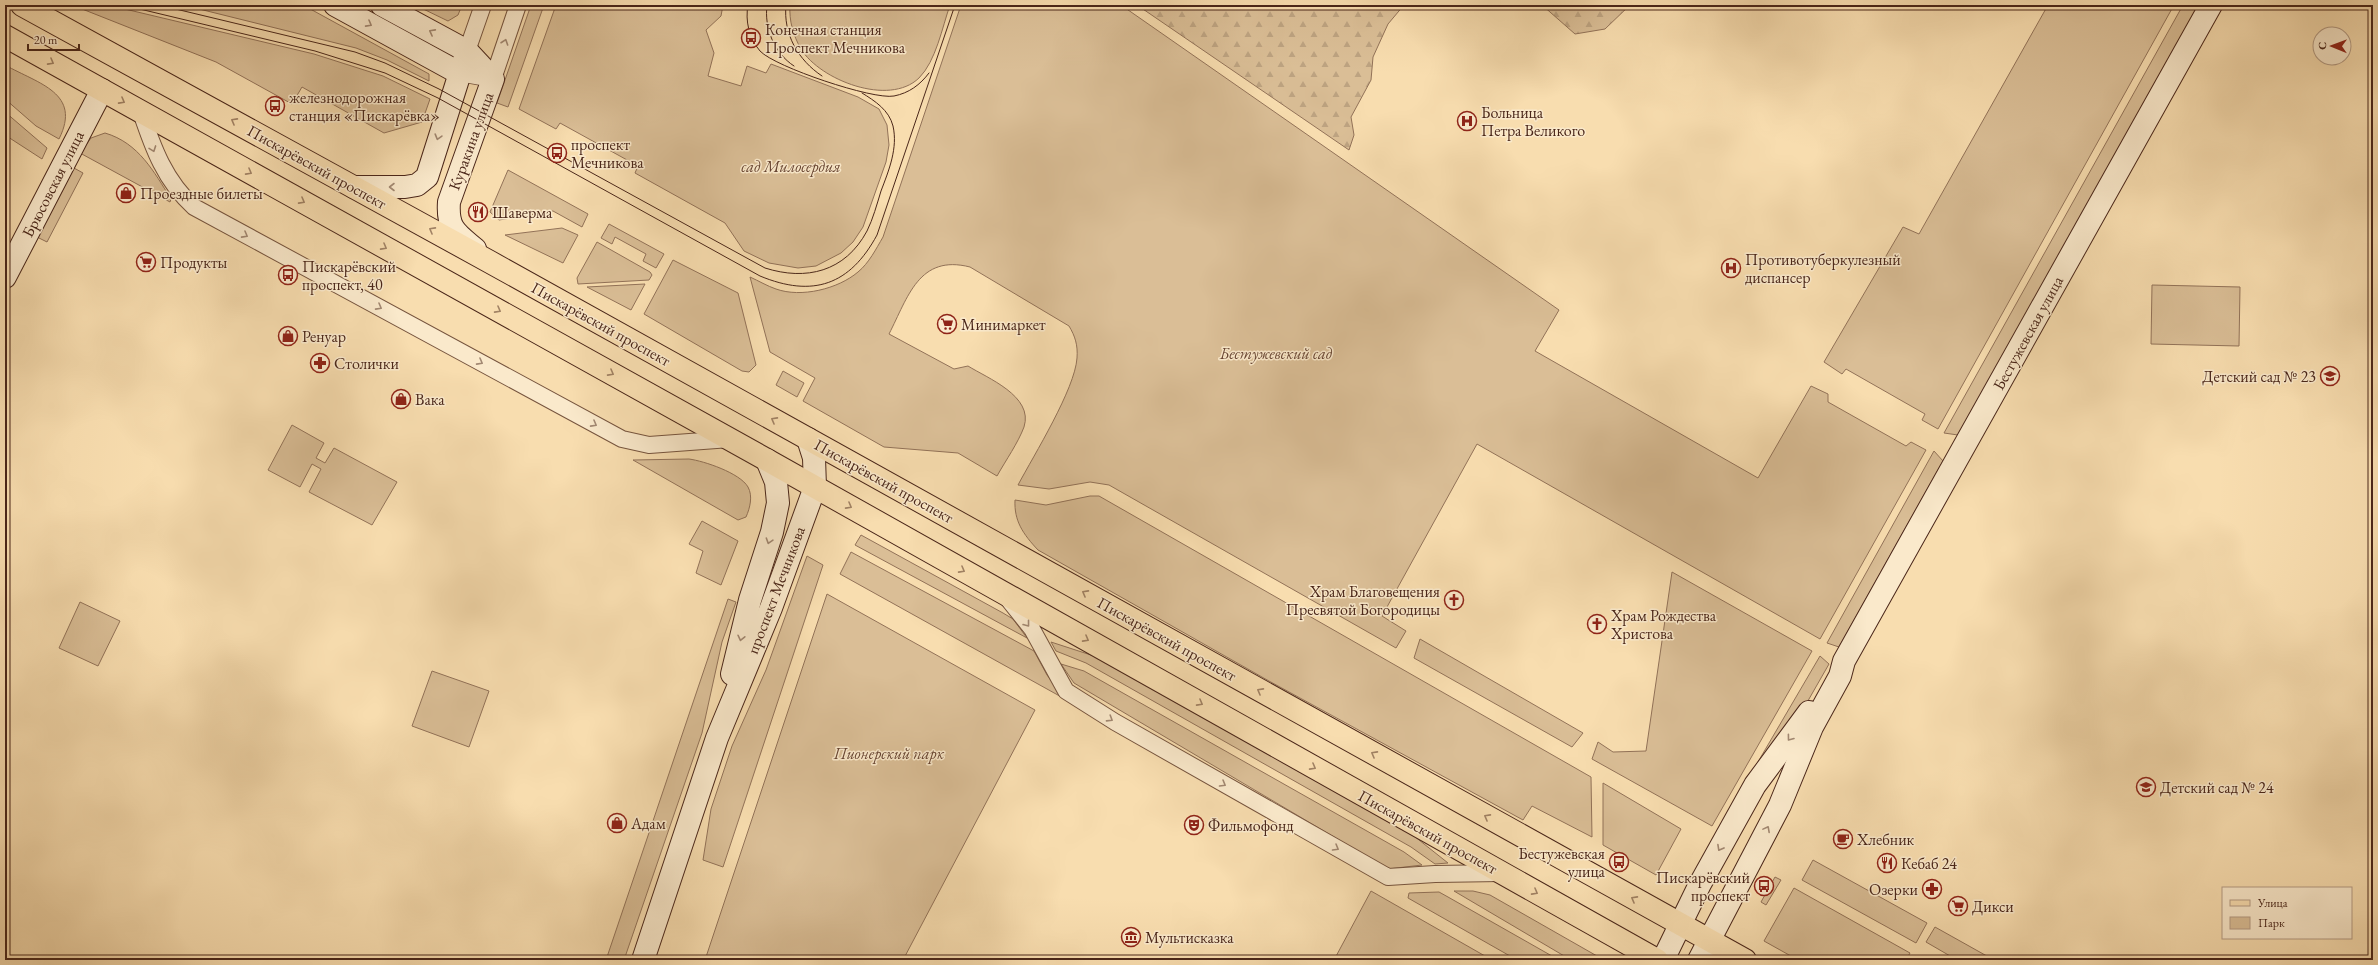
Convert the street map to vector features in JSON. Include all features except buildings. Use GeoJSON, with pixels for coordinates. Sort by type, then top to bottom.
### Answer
{"type":"FeatureCollection","features":[{"type":"Feature","properties":{"kind":"main road","name":"Пискарёвский проспект"},"geometry":{"type":"LineString","coordinates":[[22,5],[490,262],[1744,960]]}},
{"type":"Feature","properties":{"kind":"main road","name":"Пискарёвский проспект"},"geometry":{"type":"LineString","coordinates":[[5,36],[731,439],[1657,960]]}},
{"type":"Feature","properties":{"kind":"street"},"geometry":{"type":"LineString","coordinates":[[335,5],[459,73],[493,79]]}},
{"type":"Feature","properties":{"kind":"street"},"geometry":{"type":"LineString","coordinates":[[382,5],[467,51],[493,79]]}},
{"type":"Feature","properties":{"kind":"street","name":"Куракина улица"},"geometry":{"type":"LineString","coordinates":[[354,187],[405,187],[417,185],[427,177],[459,73],[483,5]]}},
{"type":"Feature","properties":{"kind":"street","name":"Куракина улица"},"geometry":{"type":"LineString","coordinates":[[490,262],[453,230],[448,216],[452,193],[518,5]]}},
{"type":"Feature","properties":{"kind":"street","name":"Бестужевская улица"},"geometry":{"type":"LineString","coordinates":[[1700,960],[1780,805],[1812,727],[1840,676],[1844,661],[2211,5]]}},
{"type":"Feature","properties":{"kind":"street","name":"Брюсовская улица"},"geometry":{"type":"LineString","coordinates":[[5,277],[102,90]]}},
{"type":"Feature","properties":{"kind":"street"},"geometry":{"type":"LineString","coordinates":[[141,112],[155,154],[179,194],[194,207],[622,439],[649,445],[731,439]]}},
{"type":"Feature","properties":{"kind":"street","name":"проспект Мечникова"},"geometry":{"type":"LineString","coordinates":[[643,960],[717,738],[771,608],[815,487],[814,458],[808,439]]}},
{"type":"Feature","properties":{"kind":"street","name":"проспект Мечникова"},"geometry":{"type":"LineString","coordinates":[[717,738],[750,600],[772,532],[778,503],[776,482],[767,460]]}},
{"type":"Feature","properties":{"kind":"street"},"geometry":{"type":"LineString","coordinates":[[1004,593],[1032,629],[1066,691],[1115,722],[1388,878],[1434,874],[1501,873]]}},
{"type":"Feature","properties":{"kind":"street","name":"Бестужевская улица"},"geometry":{"type":"LineString","coordinates":[[1663,960],[1680,924],[1755,785],[1811,709],[1832,672],[1844,661]]}},
{"type":"Feature","properties":{"kind":"green space"},"geometry":{"type":"Polygon","coordinates":[[[72,5],[108,5],[314,54],[383,76],[430,99],[422,122],[384,133],[302,87],[292,104],[216,62],[72,5]]]}},
{"type":"Feature","properties":{"kind":"green space"},"geometry":{"type":"Polygon","coordinates":[[[183,5],[303,5],[429,74],[429,81],[387,60],[356,48],[183,5]]]}},
{"type":"Feature","properties":{"kind":"green space"},"geometry":{"type":"Polygon","coordinates":[[[415,5],[462,5],[458,15],[448,21],[415,5]]]}},
{"type":"Feature","properties":{"kind":"green space"},"geometry":{"type":"Polygon","coordinates":[[[531,5],[544,5],[508,107],[497,103],[531,5]]]}},
{"type":"Feature","properties":{"kind":"green space","name":"сад Милосердия"},"geometry":{"type":"Polygon","coordinates":[[[556,5],[723,5],[721,16],[706,30],[714,53],[708,76],[741,86],[747,66],[766,73],[771,64],[858,97],[879,109],[887,125],[889,145],[886,162],[863,227],[853,242],[841,253],[816,266],[798,268],[769,263],[744,251],[725,223],[635,173],[638,166],[560,123],[556,129],[519,109],[556,5]]]}},
{"type":"Feature","properties":{"kind":"green space"},"geometry":{"type":"Polygon","coordinates":[[[790,5],[950,5],[930,63],[919,78],[906,86],[891,90],[873,90],[856,86],[839,79],[823,71],[810,60],[801,49],[794,33],[790,17],[790,5]]]}},
{"type":"Feature","properties":{"kind":"green space","name":"Бестужевский сад"},"geometry":{"type":"Polygon","coordinates":[[[961,5],[1121,5],[1559,310],[1535,351],[1758,478],[1811,386],[1828,394],[1828,402],[1906,446],[1911,442],[1926,450],[1820,639],[1477,444],[1382,616],[1406,631],[1396,648],[1109,485],[1090,482],[1049,489],[1018,485],[1062,404],[1075,371],[1077,358],[1076,345],[1069,326],[970,267],[953,265],[938,267],[927,273],[910,293],[889,334],[954,369],[968,366],[997,382],[1016,397],[1022,406],[1025,416],[1024,427],[997,476],[958,453],[884,447],[803,401],[815,378],[770,352],[750,277],[766,285],[786,292],[808,292],[830,287],[850,278],[869,260],[883,237],[961,5]]]}},
{"type":"Feature","properties":{"kind":"green space"},"geometry":{"type":"Polygon","coordinates":[[[1137,5],[1404,5],[1388,24],[1373,57],[1371,80],[1351,117],[1354,135],[1349,150],[1137,5]]]}},
{"type":"Feature","properties":{"kind":"green space"},"geometry":{"type":"Polygon","coordinates":[[[1542,5],[1630,5],[1605,29],[1575,34],[1542,5]]]}},
{"type":"Feature","properties":{"kind":"green space"},"geometry":{"type":"Polygon","coordinates":[[[2048,5],[2174,5],[1938,429],[1922,420],[1925,414],[1846,369],[1842,374],[1824,362],[1903,227],[1919,234],[2048,5]]]}},
{"type":"Feature","properties":{"kind":"green space"},"geometry":{"type":"Polygon","coordinates":[[[2183,5],[2200,5],[1958,435],[1944,433],[2183,5]]]}},
{"type":"Feature","properties":{"kind":"green space"},"geometry":{"type":"Polygon","coordinates":[[[5,65],[43,85],[61,100],[65,111],[65,123],[59,139],[36,126],[5,99],[5,65]]]}},
{"type":"Feature","properties":{"kind":"green space"},"geometry":{"type":"Polygon","coordinates":[[[5,112],[47,148],[42,159],[5,135],[5,112]]]}},
{"type":"Feature","properties":{"kind":"green space"},"geometry":{"type":"Polygon","coordinates":[[[105,133],[117,138],[136,151],[152,169],[171,199],[170,202],[80,153],[91,138],[105,133]]]}},
{"type":"Feature","properties":{"kind":"green space"},"geometry":{"type":"Polygon","coordinates":[[[74,168],[83,173],[47,242],[37,237],[74,168]]]}},
{"type":"Feature","properties":{"kind":"green space"},"geometry":{"type":"Polygon","coordinates":[[[508,170],[588,214],[582,227],[553,211],[499,220],[490,212],[508,170]]]}},
{"type":"Feature","properties":{"kind":"green space"},"geometry":{"type":"Polygon","coordinates":[[[609,224],[664,254],[656,268],[643,261],[646,254],[615,237],[612,244],[601,238],[609,224]]]}},
{"type":"Feature","properties":{"kind":"green space"},"geometry":{"type":"Polygon","coordinates":[[[562,228],[578,235],[563,263],[505,235],[562,228]]]}},
{"type":"Feature","properties":{"kind":"green space"},"geometry":{"type":"Polygon","coordinates":[[[597,242],[650,272],[652,275],[649,280],[578,284],[577,278],[597,242]]]}},
{"type":"Feature","properties":{"kind":"green space"},"geometry":{"type":"Polygon","coordinates":[[[673,260],[738,293],[756,365],[749,372],[742,371],[644,314],[673,260]]]}},
{"type":"Feature","properties":{"kind":"green space"},"geometry":{"type":"Polygon","coordinates":[[[645,284],[631,310],[587,287],[645,284]]]}},
{"type":"Feature","properties":{"kind":"green space"},"geometry":{"type":"Polygon","coordinates":[[[2152,285],[2240,287],[2239,346],[2151,344],[2152,285]]]}},
{"type":"Feature","properties":{"kind":"green space"},"geometry":{"type":"Polygon","coordinates":[[[783,371],[804,383],[797,397],[776,385],[783,371]]]}},
{"type":"Feature","properties":{"kind":"green space"},"geometry":{"type":"Polygon","coordinates":[[[292,425],[324,443],[316,458],[325,463],[334,448],[397,482],[372,525],[309,492],[321,469],[312,464],[300,487],[268,470],[292,425]]]}},
{"type":"Feature","properties":{"kind":"green space"},"geometry":{"type":"Polygon","coordinates":[[[1934,451],[1943,461],[1839,647],[1827,643],[1934,451]]]}},
{"type":"Feature","properties":{"kind":"green space"},"geometry":{"type":"Polygon","coordinates":[[[689,459],[721,468],[744,482],[750,491],[751,498],[746,517],[738,520],[633,460],[689,459]]]}},
{"type":"Feature","properties":{"kind":"green space"},"geometry":{"type":"Polygon","coordinates":[[[1090,496],[1099,496],[1591,777],[1592,837],[1532,806],[1523,820],[1269,681],[1038,550],[1020,527],[1016,514],[1015,500],[1046,505],[1090,496]]]}},
{"type":"Feature","properties":{"kind":"green space"},"geometry":{"type":"Polygon","coordinates":[[[702,521],[738,541],[721,585],[696,573],[703,551],[689,544],[702,521]]]}},
{"type":"Feature","properties":{"kind":"green space"},"geometry":{"type":"Polygon","coordinates":[[[861,535],[1013,619],[1027,638],[855,545],[861,535]]]}},
{"type":"Feature","properties":{"kind":"green space"},"geometry":{"type":"Polygon","coordinates":[[[851,552],[1034,651],[1047,675],[1065,699],[840,574],[851,552]]]}},
{"type":"Feature","properties":{"kind":"green space"},"geometry":{"type":"Polygon","coordinates":[[[807,556],[823,565],[723,867],[703,860],[711,809],[732,746],[766,670],[807,556]]]}},
{"type":"Feature","properties":{"kind":"green space"},"geometry":{"type":"Polygon","coordinates":[[[1672,572],[1812,651],[1712,826],[1592,759],[1598,742],[1613,752],[1646,751],[1672,572]]]}},
{"type":"Feature","properties":{"kind":"green space","name":"Пионерский парк"},"geometry":{"type":"Polygon","coordinates":[[[827,594],[1035,710],[903,960],[705,960],[827,594]]]}},
{"type":"Feature","properties":{"kind":"green space"},"geometry":{"type":"Polygon","coordinates":[[[728,599],[736,602],[722,642],[702,733],[624,960],[606,960],[728,599]]]}},
{"type":"Feature","properties":{"kind":"green space"},"geometry":{"type":"Polygon","coordinates":[[[80,602],[120,621],[98,666],[59,648],[80,602]]]}},
{"type":"Feature","properties":{"kind":"green space"},"geometry":{"type":"Polygon","coordinates":[[[1420,639],[1583,733],[1572,747],[1414,658],[1420,639]]]}},
{"type":"Feature","properties":{"kind":"green space"},"geometry":{"type":"Polygon","coordinates":[[[1051,642],[1094,656],[1414,836],[1448,863],[1435,864],[1411,847],[1086,663],[1056,651],[1051,642]]]}},
{"type":"Feature","properties":{"kind":"green space"},"geometry":{"type":"Polygon","coordinates":[[[1820,656],[1829,664],[1805,706],[1755,767],[1820,656]]]}},
{"type":"Feature","properties":{"kind":"green space"},"geometry":{"type":"Polygon","coordinates":[[[1061,664],[1084,671],[1404,852],[1422,865],[1388,869],[1074,683],[1061,664]]]}},
{"type":"Feature","properties":{"kind":"green space"},"geometry":{"type":"Polygon","coordinates":[[[432,671],[489,691],[469,747],[412,726],[432,671]]]}},
{"type":"Feature","properties":{"kind":"green space"},"geometry":{"type":"Polygon","coordinates":[[[1603,783],[1681,829],[1656,875],[1603,845],[1603,783]]]}},
{"type":"Feature","properties":{"kind":"green space"},"geometry":{"type":"Polygon","coordinates":[[[1813,860],[1927,923],[1916,943],[1802,880],[1813,860]]]}},
{"type":"Feature","properties":{"kind":"green space"},"geometry":{"type":"Polygon","coordinates":[[[1775,877],[1781,880],[1766,905],[1761,902],[1775,877]]]}},
{"type":"Feature","properties":{"kind":"green space"},"geometry":{"type":"Polygon","coordinates":[[[1794,888],[1910,953],[1906,960],[1798,960],[1764,941],[1794,888]]]}},
{"type":"Feature","properties":{"kind":"green space"},"geometry":{"type":"Polygon","coordinates":[[[1371,891],[1492,960],[1334,960],[1371,891]]]}},
{"type":"Feature","properties":{"kind":"green space"},"geometry":{"type":"Polygon","coordinates":[[[1454,891],[1473,891],[1490,895],[1604,960],[1571,960],[1454,891]]]}},
{"type":"Feature","properties":{"kind":"green space"},"geometry":{"type":"Polygon","coordinates":[[[1439,892],[1559,960],[1517,960],[1408,898],[1409,893],[1439,892]]]}},
{"type":"Feature","properties":{"kind":"green space"},"geometry":{"type":"Polygon","coordinates":[[[1935,927],[1994,960],[1957,960],[1926,942],[1935,927]]]}},
{"type":"Feature","properties":{"kind":"tram line"},"geometry":{"type":"LineString","coordinates":[[123,5],[315,51],[385,73],[438,98],[760,276],[779,283],[797,286],[813,286],[842,276],[855,266],[877,235],[955,5]]}},
{"type":"Feature","properties":{"kind":"tram line"},"geometry":{"type":"LineString","coordinates":[[159,5],[355,52],[385,63],[439,89],[765,268],[780,272],[809,273],[823,270],[836,264],[848,256],[858,245],[867,231],[890,167],[894,151],[894,134],[891,120],[885,111],[862,93]]}},
{"type":"Feature","properties":{"kind":"tram line"},"geometry":{"type":"LineString","coordinates":[[748,5],[747,17],[749,29],[753,41],[760,51],[769,58],[803,73],[846,88],[883,96],[894,96],[905,93],[914,88],[929,73]]}},
{"type":"Feature","properties":{"kind":"tram line"},"geometry":{"type":"LineString","coordinates":[[767,5],[767,22],[772,39],[781,54],[794,66]]}},
{"type":"Feature","properties":{"kind":"tram line"},"geometry":{"type":"LineString","coordinates":[[786,5],[787,26],[794,45],[799,54],[813,70],[822,76]]}},
{"type":"Feature","properties":{"kind":"place","name":"Конечная станция Проспект Мечникова"},"geometry":{"type":"Point","coordinates":[751,38]}},
{"type":"Feature","properties":{"kind":"place","name":"железнодорожная станция «Пискарёвка»"},"geometry":{"type":"Point","coordinates":[275,106]}},
{"type":"Feature","properties":{"kind":"place","name":"Больница Петра Великого"},"geometry":{"type":"Point","coordinates":[1467,121]}},
{"type":"Feature","properties":{"kind":"place","name":"проспект Мечникова"},"geometry":{"type":"Point","coordinates":[557,153]}},
{"type":"Feature","properties":{"kind":"place","name":"Проездные билеты"},"geometry":{"type":"Point","coordinates":[126,193]}},
{"type":"Feature","properties":{"kind":"place","name":"Шаверма"},"geometry":{"type":"Point","coordinates":[478,212]}},
{"type":"Feature","properties":{"kind":"place","name":"Продукты"},"geometry":{"type":"Point","coordinates":[146,262]}},
{"type":"Feature","properties":{"kind":"place","name":"Противотуберкулезный диспансер"},"geometry":{"type":"Point","coordinates":[1731,268]}},
{"type":"Feature","properties":{"kind":"place","name":"Пискарёвский проспект, 40"},"geometry":{"type":"Point","coordinates":[288,275]}},
{"type":"Feature","properties":{"kind":"place","name":"Минимаркет"},"geometry":{"type":"Point","coordinates":[947,324]}},
{"type":"Feature","properties":{"kind":"place","name":"Ренуар"},"geometry":{"type":"Point","coordinates":[288,336]}},
{"type":"Feature","properties":{"kind":"place","name":"Столички"},"geometry":{"type":"Point","coordinates":[320,363]}},
{"type":"Feature","properties":{"kind":"place","name":"Детский сад № 23"},"geometry":{"type":"Point","coordinates":[2330,376]}},
{"type":"Feature","properties":{"kind":"place","name":"Вака"},"geometry":{"type":"Point","coordinates":[401,399]}},
{"type":"Feature","properties":{"kind":"place","name":"Храм Благовещения Пресвятой Богородицы"},"geometry":{"type":"Point","coordinates":[1454,600]}},
{"type":"Feature","properties":{"kind":"place","name":"Храм Рождества Христова"},"geometry":{"type":"Point","coordinates":[1597,624]}},
{"type":"Feature","properties":{"kind":"place","name":"Детский сад № 24"},"geometry":{"type":"Point","coordinates":[2146,787]}},
{"type":"Feature","properties":{"kind":"place","name":"Адам"},"geometry":{"type":"Point","coordinates":[617,823]}},
{"type":"Feature","properties":{"kind":"place","name":"Фильмофонд"},"geometry":{"type":"Point","coordinates":[1194,825]}},
{"type":"Feature","properties":{"kind":"place","name":"Хлебник"},"geometry":{"type":"Point","coordinates":[1843,839]}},
{"type":"Feature","properties":{"kind":"place","name":"Бестужевская улица"},"geometry":{"type":"Point","coordinates":[1619,862]}},
{"type":"Feature","properties":{"kind":"place","name":"Кебаб 24"},"geometry":{"type":"Point","coordinates":[1887,863]}},
{"type":"Feature","properties":{"kind":"place","name":"Пискарёвский проспект"},"geometry":{"type":"Point","coordinates":[1764,886]}},
{"type":"Feature","properties":{"kind":"place","name":"Озерки"},"geometry":{"type":"Point","coordinates":[1932,889]}},
{"type":"Feature","properties":{"kind":"place","name":"Дикси"},"geometry":{"type":"Point","coordinates":[1958,906]}},
{"type":"Feature","properties":{"kind":"place","name":"Мультисказка"},"geometry":{"type":"Point","coordinates":[1131,937]}}]}
